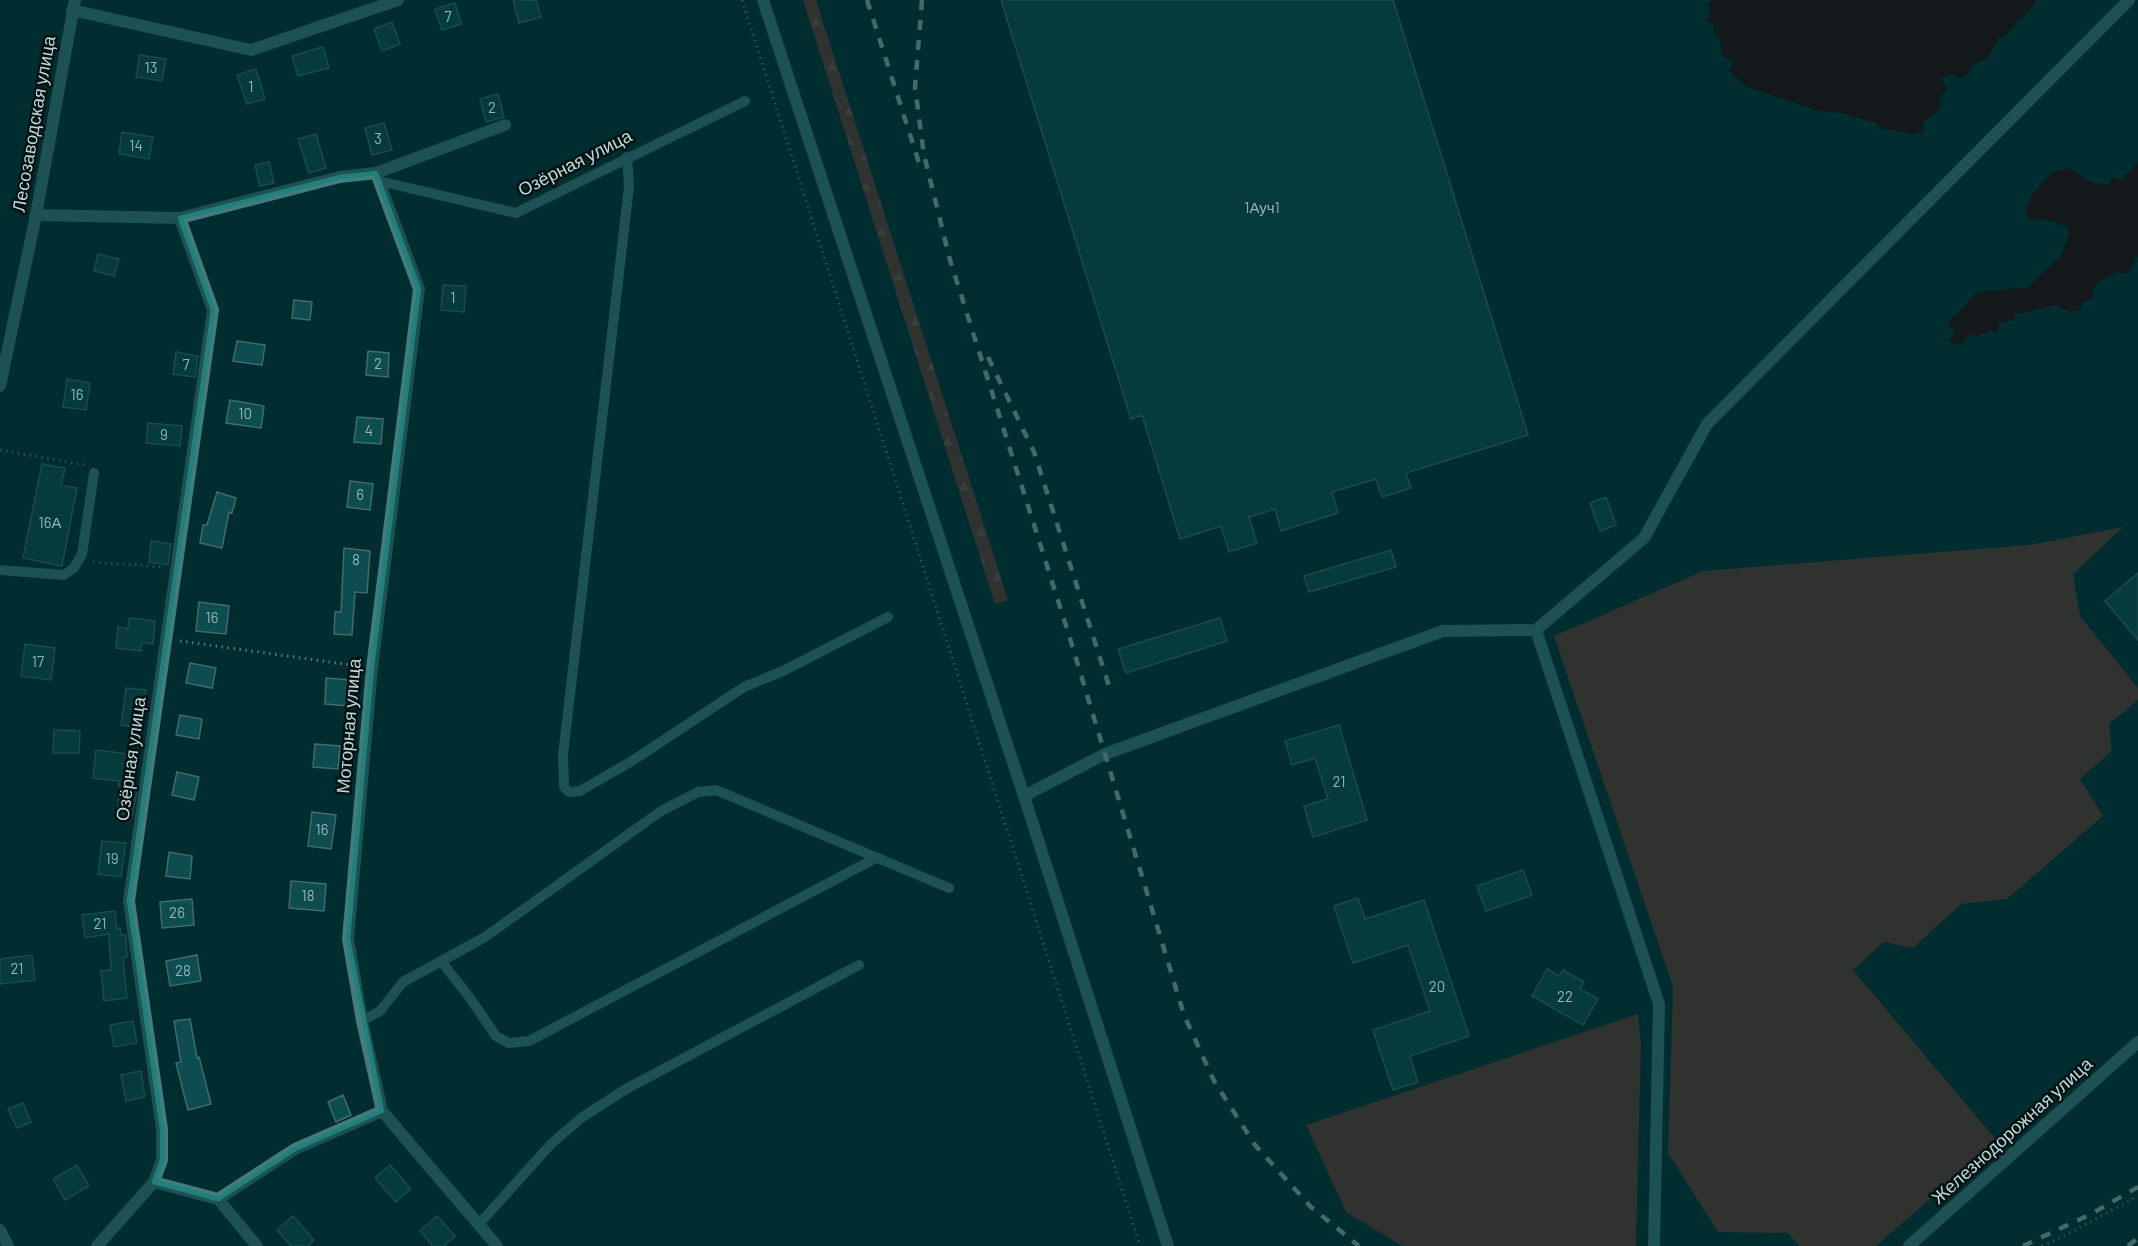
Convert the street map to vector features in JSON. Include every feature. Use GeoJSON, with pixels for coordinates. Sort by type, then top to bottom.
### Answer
{"type":"FeatureCollection","features":[{"type":"Feature","properties":{"kind":"street"},"geometry":{"type":"LineString","coordinates":[[74,5],[250,50],[398,0]]}},
{"type":"Feature","properties":{"kind":"street"},"geometry":{"type":"LineString","coordinates":[[763,0],[1024,796],[1168,1246]]}},
{"type":"Feature","properties":{"kind":"street"},"geometry":{"type":"LineString","coordinates":[[1024,796],[1105,754],[1443,631],[1536,630],[1644,538],[1707,424],[2129,0]]}},
{"type":"Feature","properties":{"kind":"street","name":"Лесозаводская улица"},"geometry":{"type":"LineString","coordinates":[[0,386],[36,215],[74,5]]}},
{"type":"Feature","properties":{"kind":"street","name":"Озёрная улица"},"geometry":{"type":"LineString","coordinates":[[36,215],[180,218],[340,177],[377,177],[505,125]]}},
{"type":"Feature","properties":{"kind":"street","name":"Моторная улица"},"geometry":{"type":"LineString","coordinates":[[377,177],[419,289],[372,668],[348,939],[362,1022],[382,1111],[497,1246]]}},
{"type":"Feature","properties":{"kind":"street","name":"Озёрная улица"},"geometry":{"type":"LineString","coordinates":[[154,1182],[162,1160],[162,1129],[129,901],[213,310],[180,218]]}},
{"type":"Feature","properties":{"kind":"street"},"geometry":{"type":"LineString","coordinates":[[1536,630],[1659,1004],[1654,1246]]}},
{"type":"Feature","properties":{"kind":"street","name":"Железнодорожная улица"},"geometry":{"type":"LineString","coordinates":[[1910,1246],[2138,1042]]}},
{"type":"Feature","properties":{"kind":"street"},"geometry":{"type":"LineString","coordinates":[[218,1198],[295,1149],[382,1111]]}},
{"type":"Feature","properties":{"kind":"street"},"geometry":{"type":"LineString","coordinates":[[97,1246],[154,1182],[218,1198],[257,1246]]}},
{"type":"Feature","properties":{"kind":"street"},"geometry":{"type":"LineString","coordinates":[[0,1230],[8,1246]]}},
{"type":"Feature","properties":{"kind":"lane","name":"Озёрная улица"},"geometry":{"type":"LineString","coordinates":[[377,177],[516,213],[745,101]]}},
{"type":"Feature","properties":{"kind":"lane"},"geometry":{"type":"LineString","coordinates":[[627,157],[629,187],[563,755],[564,787],[570,792],[580,791],[632,761],[744,687],[783,671],[888,616]]}},
{"type":"Feature","properties":{"kind":"lane"},"geometry":{"type":"LineString","coordinates":[[0,570],[64,575],[74,568],[82,554],[94,473]]}},
{"type":"Feature","properties":{"kind":"lane"},"geometry":{"type":"LineString","coordinates":[[362,1022],[380,1011],[403,982],[485,937],[661,811],[698,792],[716,790],[949,888]]}},
{"type":"Feature","properties":{"kind":"lane"},"geometry":{"type":"LineString","coordinates":[[441,961],[496,1035],[509,1043],[529,1041],[876,858]]}},
{"type":"Feature","properties":{"kind":"lane"},"geometry":{"type":"LineString","coordinates":[[478,1224],[551,1144],[581,1118],[626,1089],[859,965]]}},
{"type":"Feature","properties":{"kind":"path"},"geometry":{"type":"LineString","coordinates":[[742,0],[1140,1246]]}},
{"type":"Feature","properties":{"kind":"path"},"geometry":{"type":"LineString","coordinates":[[0,450],[89,466],[94,473]]}},
{"type":"Feature","properties":{"kind":"path"},"geometry":{"type":"LineString","coordinates":[[74,568],[96,561],[176,569]]}},
{"type":"Feature","properties":{"kind":"path"},"geometry":{"type":"LineString","coordinates":[[166,640],[372,668]]}},
{"type":"Feature","properties":{"kind":"path"},"geometry":{"type":"LineString","coordinates":[[2042,1246],[2138,1196]]}},
{"type":"Feature","properties":{"kind":"highlighted area"},"geometry":{"type":"Polygon","coordinates":[[[376,173],[419,289],[372,668],[348,939],[382,1111],[295,1149],[218,1199],[154,1182],[162,1160],[162,1129],[129,901],[213,310],[180,218],[340,177],[376,173]]]}},
{"type":"Feature","properties":{"kind":"green space"},"geometry":{"type":"Polygon","coordinates":[[[803,0],[816,0],[1008,600],[995,604],[803,0]]]}},
{"type":"Feature","properties":{"kind":"green space"},"geometry":{"type":"Polygon","coordinates":[[[2123,527],[2073,574],[2080,616],[2138,688],[2138,700],[2109,724],[2112,751],[2080,779],[2103,816],[2007,899],[1961,904],[1913,948],[1884,942],[1853,970],[1997,1141],[1876,1246],[1799,1246],[1788,1233],[1718,1232],[1668,1153],[1673,987],[1554,636],[1703,571],[2029,545],[2123,527]]]}},
{"type":"Feature","properties":{"kind":"green space"},"geometry":{"type":"Polygon","coordinates":[[[1638,1014],[1641,1043],[1636,1246],[1402,1246],[1346,1212],[1306,1125],[1638,1014]]]}},
{"type":"Feature","properties":{"kind":"shaded area"},"geometry":{"type":"Polygon","coordinates":[[[1711,0],[2034,0],[2035,4],[2003,38],[1998,38],[1988,58],[1974,64],[1965,77],[1958,78],[1953,74],[1941,78],[1947,89],[1941,96],[1939,110],[1924,122],[1922,132],[1914,134],[1880,128],[1877,123],[1840,113],[1817,110],[1747,87],[1729,71],[1734,63],[1722,54],[1719,38],[1714,34],[1714,25],[1708,21],[1710,9],[1708,5],[1711,0]]]}},
{"type":"Feature","properties":{"kind":"shaded area"},"geometry":{"type":"Polygon","coordinates":[[[2138,163],[2138,257],[2135,257],[2133,261],[2135,264],[2131,269],[2125,273],[2116,272],[2101,280],[2092,291],[2094,297],[2082,303],[2080,310],[2069,312],[2055,305],[2015,313],[2015,319],[1999,323],[1998,330],[1994,332],[1988,330],[1987,334],[1983,333],[1979,336],[1972,334],[1965,338],[1962,344],[1952,344],[1950,339],[1955,332],[1949,327],[1949,322],[1978,292],[2028,287],[2060,257],[2069,236],[2068,227],[2050,220],[2029,220],[2026,210],[2032,195],[2051,173],[2069,168],[2093,183],[2109,185],[2113,178],[2121,180],[2138,163]]]}},
{"type":"Feature","properties":{"kind":"building"},"geometry":{"type":"Polygon","coordinates":[[[513,0],[536,0],[541,17],[519,23],[513,0]]]}},
{"type":"Feature","properties":{"kind":"building"},"geometry":{"type":"Polygon","coordinates":[[[1001,0],[1393,0],[1528,435],[1406,473],[1411,488],[1382,497],[1376,479],[1332,492],[1338,513],[1281,531],[1275,509],[1249,517],[1257,543],[1229,552],[1221,526],[1180,539],[1142,415],[1131,419],[1001,0]]]}},
{"type":"Feature","properties":{"kind":"building"},"geometry":{"type":"Polygon","coordinates":[[[455,3],[461,24],[442,30],[435,9],[455,3]]]}},
{"type":"Feature","properties":{"kind":"building"},"geometry":{"type":"Polygon","coordinates":[[[392,22],[400,44],[382,51],[374,29],[392,22]]]}},
{"type":"Feature","properties":{"kind":"building"},"geometry":{"type":"Polygon","coordinates":[[[323,47],[329,68],[298,76],[292,56],[323,47]]]}},
{"type":"Feature","properties":{"kind":"building"},"geometry":{"type":"Polygon","coordinates":[[[140,55],[166,59],[162,81],[136,77],[140,55]]]}},
{"type":"Feature","properties":{"kind":"building"},"geometry":{"type":"Polygon","coordinates":[[[256,69],[265,99],[247,104],[237,75],[256,69]]]}},
{"type":"Feature","properties":{"kind":"building"},"geometry":{"type":"Polygon","coordinates":[[[498,94],[504,117],[486,122],[480,99],[498,94]]]}},
{"type":"Feature","properties":{"kind":"building"},"geometry":{"type":"Polygon","coordinates":[[[384,123],[392,150],[372,155],[365,128],[384,123]]]}},
{"type":"Feature","properties":{"kind":"building"},"geometry":{"type":"Polygon","coordinates":[[[122,132],[153,137],[149,159],[119,154],[122,132]]]}},
{"type":"Feature","properties":{"kind":"building"},"geometry":{"type":"Polygon","coordinates":[[[316,134],[326,168],[309,173],[298,139],[316,134]]]}},
{"type":"Feature","properties":{"kind":"building"},"geometry":{"type":"Polygon","coordinates":[[[269,162],[274,183],[260,186],[255,165],[269,162]]]}},
{"type":"Feature","properties":{"kind":"building"},"geometry":{"type":"Polygon","coordinates":[[[98,254],[119,259],[114,276],[94,271],[98,254]]]}},
{"type":"Feature","properties":{"kind":"building"},"geometry":{"type":"Polygon","coordinates":[[[443,285],[466,286],[464,312],[441,310],[443,285]]]}},
{"type":"Feature","properties":{"kind":"building"},"geometry":{"type":"Polygon","coordinates":[[[294,300],[312,302],[310,320],[292,318],[294,300]]]}},
{"type":"Feature","properties":{"kind":"building"},"geometry":{"type":"Polygon","coordinates":[[[237,341],[265,345],[262,365],[233,361],[237,341]]]}},
{"type":"Feature","properties":{"kind":"building"},"geometry":{"type":"Polygon","coordinates":[[[368,351],[389,353],[388,377],[366,375],[368,351]]]}},
{"type":"Feature","properties":{"kind":"building"},"geometry":{"type":"Polygon","coordinates":[[[176,352],[198,356],[195,377],[173,374],[176,352]]]}},
{"type":"Feature","properties":{"kind":"building"},"geometry":{"type":"Polygon","coordinates":[[[67,379],[90,383],[86,410],[63,407],[67,379]]]}},
{"type":"Feature","properties":{"kind":"building"},"geometry":{"type":"Polygon","coordinates":[[[230,400],[264,406],[261,428],[226,423],[230,400]]]}},
{"type":"Feature","properties":{"kind":"building"},"geometry":{"type":"Polygon","coordinates":[[[357,417],[383,419],[381,444],[354,442],[357,417]]]}},
{"type":"Feature","properties":{"kind":"building"},"geometry":{"type":"Polygon","coordinates":[[[148,423],[182,426],[180,446],[146,443],[148,423]]]}},
{"type":"Feature","properties":{"kind":"building"},"geometry":{"type":"Polygon","coordinates":[[[42,464],[65,468],[61,485],[77,488],[62,566],[23,558],[42,464]]]}},
{"type":"Feature","properties":{"kind":"building"},"geometry":{"type":"Polygon","coordinates":[[[350,481],[373,484],[370,510],[347,507],[350,481]]]}},
{"type":"Feature","properties":{"kind":"building"},"geometry":{"type":"Polygon","coordinates":[[[217,492],[236,498],[232,513],[229,512],[222,548],[200,543],[203,525],[207,525],[217,492]]]}},
{"type":"Feature","properties":{"kind":"building"},"geometry":{"type":"Polygon","coordinates":[[[1606,497],[1616,525],[1600,531],[1590,503],[1606,497]]]}},
{"type":"Feature","properties":{"kind":"building"},"geometry":{"type":"Polygon","coordinates":[[[151,541],[171,544],[168,565],[149,562],[151,541]]]}},
{"type":"Feature","properties":{"kind":"building"},"geometry":{"type":"Polygon","coordinates":[[[344,548],[370,551],[367,593],[355,592],[352,635],[334,634],[335,612],[341,612],[344,548]]]}},
{"type":"Feature","properties":{"kind":"building"},"geometry":{"type":"Polygon","coordinates":[[[1391,550],[1396,567],[1309,592],[1304,576],[1391,550]]]}},
{"type":"Feature","properties":{"kind":"building"},"geometry":{"type":"Polygon","coordinates":[[[2138,573],[2138,640],[2105,601],[2138,573]]]}},
{"type":"Feature","properties":{"kind":"building"},"geometry":{"type":"Polygon","coordinates":[[[199,602],[229,606],[226,634],[196,631],[199,602]]]}},
{"type":"Feature","properties":{"kind":"building"},"geometry":{"type":"Polygon","coordinates":[[[129,618],[155,621],[153,644],[142,642],[141,651],[116,648],[118,627],[128,629],[129,618]]]}},
{"type":"Feature","properties":{"kind":"building"},"geometry":{"type":"Polygon","coordinates":[[[1220,618],[1227,641],[1126,673],[1118,649],[1220,618]]]}},
{"type":"Feature","properties":{"kind":"building"},"geometry":{"type":"Polygon","coordinates":[[[25,644],[55,648],[51,680],[21,676],[25,644]]]}},
{"type":"Feature","properties":{"kind":"building"},"geometry":{"type":"Polygon","coordinates":[[[190,663],[216,668],[212,688],[186,683],[190,663]]]}},
{"type":"Feature","properties":{"kind":"building"},"geometry":{"type":"Polygon","coordinates":[[[326,678],[351,680],[349,706],[325,704],[326,678]]]}},
{"type":"Feature","properties":{"kind":"building"},"geometry":{"type":"Polygon","coordinates":[[[126,688],[146,690],[141,728],[121,725],[126,688]]]}},
{"type":"Feature","properties":{"kind":"building"},"geometry":{"type":"Polygon","coordinates":[[[180,715],[202,719],[199,739],[176,735],[180,715]]]}},
{"type":"Feature","properties":{"kind":"building"},"geometry":{"type":"Polygon","coordinates":[[[1339,725],[1367,820],[1313,837],[1304,806],[1328,799],[1315,758],[1292,765],[1285,741],[1339,725]]]}},
{"type":"Feature","properties":{"kind":"building"},"geometry":{"type":"Polygon","coordinates":[[[54,730],[80,731],[79,753],[53,753],[54,730]]]}},
{"type":"Feature","properties":{"kind":"building"},"geometry":{"type":"Polygon","coordinates":[[[315,744],[340,746],[338,769],[313,767],[315,744]]]}},
{"type":"Feature","properties":{"kind":"building"},"geometry":{"type":"Polygon","coordinates":[[[96,750],[137,755],[133,788],[137,789],[133,815],[118,814],[119,781],[93,778],[96,750]]]}},
{"type":"Feature","properties":{"kind":"building"},"geometry":{"type":"Polygon","coordinates":[[[177,772],[199,777],[194,800],[172,795],[177,772]]]}},
{"type":"Feature","properties":{"kind":"building"},"geometry":{"type":"Polygon","coordinates":[[[312,812],[336,815],[331,849],[308,846],[312,812]]]}},
{"type":"Feature","properties":{"kind":"building"},"geometry":{"type":"Polygon","coordinates":[[[102,841],[126,843],[121,877],[98,874],[102,841]]]}},
{"type":"Feature","properties":{"kind":"building"},"geometry":{"type":"Polygon","coordinates":[[[169,852],[192,856],[190,879],[166,876],[169,852]]]}},
{"type":"Feature","properties":{"kind":"building"},"geometry":{"type":"Polygon","coordinates":[[[1523,870],[1532,895],[1486,911],[1477,886],[1523,870]]]}},
{"type":"Feature","properties":{"kind":"building"},"geometry":{"type":"Polygon","coordinates":[[[291,881],[326,884],[324,911],[289,908],[291,881]]]}},
{"type":"Feature","properties":{"kind":"building"},"geometry":{"type":"Polygon","coordinates":[[[1358,898],[1365,919],[1424,900],[1469,1036],[1410,1056],[1418,1082],[1393,1090],[1373,1030],[1430,1011],[1408,945],[1353,963],[1334,906],[1358,898]]]}},
{"type":"Feature","properties":{"kind":"building"},"geometry":{"type":"Polygon","coordinates":[[[192,899],[194,925],[162,928],[160,902],[192,899]]]}},
{"type":"Feature","properties":{"kind":"building"},"geometry":{"type":"Polygon","coordinates":[[[115,911],[117,929],[120,928],[121,935],[126,935],[127,957],[123,958],[127,998],[104,1001],[101,971],[111,970],[109,934],[85,938],[82,915],[115,911]]]}},
{"type":"Feature","properties":{"kind":"building"},"geometry":{"type":"Polygon","coordinates":[[[32,955],[35,980],[0,984],[0,959],[32,955]]]}},
{"type":"Feature","properties":{"kind":"building"},"geometry":{"type":"Polygon","coordinates":[[[197,955],[201,981],[170,986],[166,961],[197,955]]]}},
{"type":"Feature","properties":{"kind":"building"},"geometry":{"type":"Polygon","coordinates":[[[1547,969],[1559,976],[1563,970],[1584,982],[1580,989],[1598,999],[1583,1025],[1532,996],[1547,969]]]}},
{"type":"Feature","properties":{"kind":"building"},"geometry":{"type":"Polygon","coordinates":[[[190,1019],[197,1058],[199,1057],[211,1104],[188,1110],[176,1063],[181,1062],[174,1021],[190,1019]]]}},
{"type":"Feature","properties":{"kind":"building"},"geometry":{"type":"Polygon","coordinates":[[[133,1021],[137,1043],[114,1047],[110,1025],[133,1021]]]}},
{"type":"Feature","properties":{"kind":"building"},"geometry":{"type":"Polygon","coordinates":[[[141,1071],[145,1097],[126,1101],[121,1075],[141,1071]]]}},
{"type":"Feature","properties":{"kind":"building"},"geometry":{"type":"Polygon","coordinates":[[[343,1095],[351,1115],[336,1122],[328,1102],[343,1095]]]}},
{"type":"Feature","properties":{"kind":"building"},"geometry":{"type":"Polygon","coordinates":[[[23,1103],[31,1122],[17,1128],[8,1109],[23,1103]]]}},
{"type":"Feature","properties":{"kind":"building"},"geometry":{"type":"Polygon","coordinates":[[[77,1165],[89,1186],[65,1200],[53,1179],[77,1165]]]}},
{"type":"Feature","properties":{"kind":"building"},"geometry":{"type":"Polygon","coordinates":[[[390,1165],[411,1189],[396,1202],[375,1178],[390,1165]]]}},
{"type":"Feature","properties":{"kind":"building"},"geometry":{"type":"Polygon","coordinates":[[[293,1216],[314,1240],[308,1246],[291,1246],[277,1230],[293,1216]]]}},
{"type":"Feature","properties":{"kind":"building"},"geometry":{"type":"Polygon","coordinates":[[[437,1216],[455,1236],[444,1246],[433,1246],[420,1231],[437,1216]]]}},
{"type":"Feature","properties":{"kind":"railway"},"geometry":{"type":"LineString","coordinates":[[867,0],[920,166]]}},
{"type":"Feature","properties":{"kind":"railway"},"geometry":{"type":"LineString","coordinates":[[922,0],[915,87],[924,155],[950,260],[1068,632],[1184,1015],[1214,1081],[1255,1145],[1311,1207],[1359,1246]]}},
{"type":"Feature","properties":{"kind":"railway"},"geometry":{"type":"LineString","coordinates":[[988,357],[1034,452],[1109,686]]}},
{"type":"Feature","properties":{"kind":"railway"},"geometry":{"type":"LineString","coordinates":[[2023,1246],[2091,1214],[2138,1187]]}},
{"type":"Feature","properties":{"kind":"railway"},"geometry":{"type":"LineString","coordinates":[[2128,1246],[2138,1238]]}}]}
